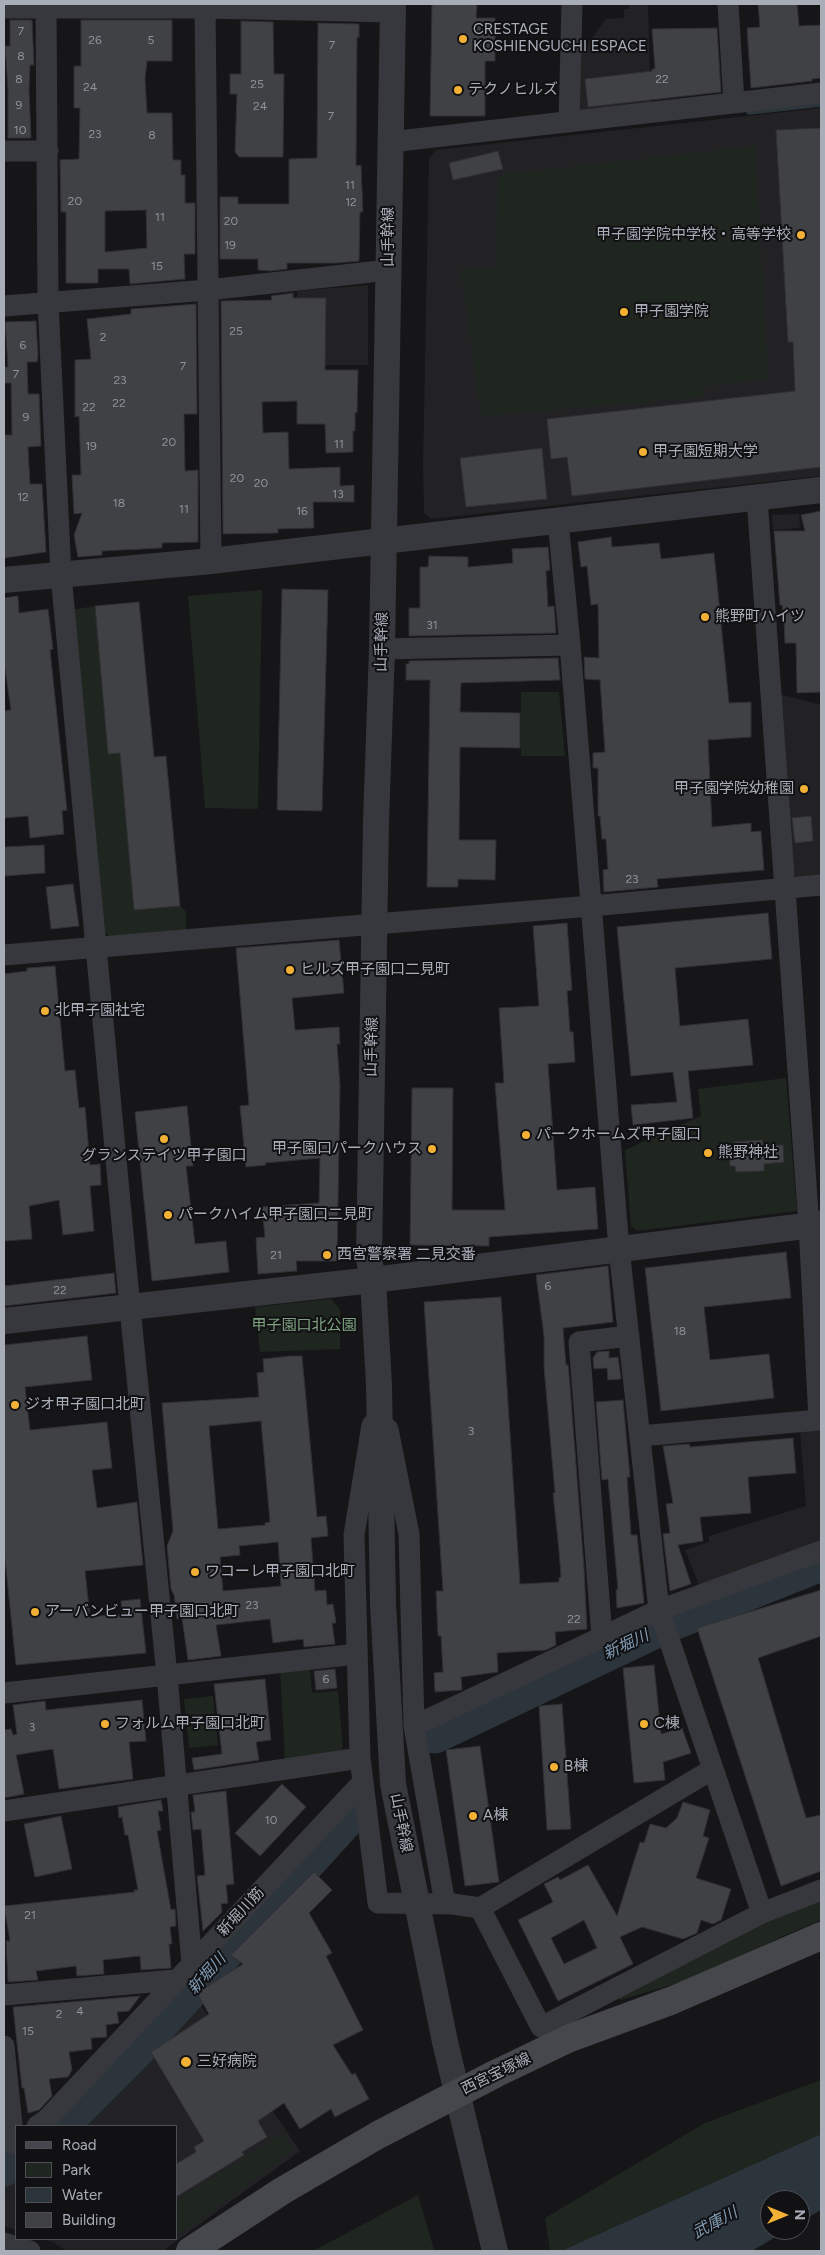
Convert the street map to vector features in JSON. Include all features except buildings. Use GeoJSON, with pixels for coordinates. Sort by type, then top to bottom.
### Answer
{"type":"FeatureCollection","features":[{"type":"Feature","properties":{"kind":"main road","name":"西宮宝塚線"},"geometry":{"type":"LineString","coordinates":[[190,2251],[282,2191],[378,2136],[460,2106],[570,2038],[673,2000],[821,1936]]}},
{"type":"Feature","properties":{"kind":"street"},"geometry":{"type":"LineString","coordinates":[[569,122],[572,4]]}},
{"type":"Feature","properties":{"kind":"street"},"geometry":{"type":"LineString","coordinates":[[728,4],[734,102]]}},
{"type":"Feature","properties":{"kind":"street"},"geometry":{"type":"LineString","coordinates":[[46,6],[48,302],[61,575],[192,1964]]}},
{"type":"Feature","properties":{"kind":"street"},"geometry":{"type":"LineString","coordinates":[[4,8],[46,6],[205,6],[393,8]]}},
{"type":"Feature","properties":{"kind":"street"},"geometry":{"type":"LineString","coordinates":[[205,6],[211,561]]}},
{"type":"Feature","properties":{"kind":"street","name":"山手幹線"},"geometry":{"type":"LineString","coordinates":[[393,8],[369,1259],[374,1280],[383,1604],[393,1784],[444,2042],[495,2251]]}},
{"type":"Feature","properties":{"kind":"street"},"geometry":{"type":"LineString","coordinates":[[390,142],[821,93]]}},
{"type":"Feature","properties":{"kind":"street"},"geometry":{"type":"LineString","coordinates":[[4,151],[48,151]]}},
{"type":"Feature","properties":{"kind":"street"},"geometry":{"type":"LineString","coordinates":[[4,306],[208,290],[389,270]]}},
{"type":"Feature","properties":{"kind":"street"},"geometry":{"type":"LineString","coordinates":[[4,580],[211,561],[821,490]]}},
{"type":"Feature","properties":{"kind":"street"},"geometry":{"type":"LineString","coordinates":[[640,1436],[819,1420],[815,1225],[785,888],[757,498]]}},
{"type":"Feature","properties":{"kind":"street"},"geometry":{"type":"LineString","coordinates":[[558,521],[570,645],[619,1248],[660,1613],[762,1913]]}},
{"type":"Feature","properties":{"kind":"street"},"geometry":{"type":"LineString","coordinates":[[382,649],[570,645]]}},
{"type":"Feature","properties":{"kind":"street"},"geometry":{"type":"LineString","coordinates":[[4,956],[821,885]]}},
{"type":"Feature","properties":{"kind":"street"},"geometry":{"type":"LineString","coordinates":[[4,1321],[374,1280],[815,1225]]}},
{"type":"Feature","properties":{"kind":"street"},"geometry":{"type":"LineString","coordinates":[[602,1637],[579,1342],[629,1336]]}},
{"type":"Feature","properties":{"kind":"street"},"geometry":{"type":"LineString","coordinates":[[378,1385],[354,1535],[360,1758],[378,1903],[454,1904],[480,1908],[713,1769]]}},
{"type":"Feature","properties":{"kind":"street"},"geometry":{"type":"LineString","coordinates":[[378,1385],[409,1534],[414,1726],[444,1904]]}},
{"type":"Feature","properties":{"kind":"street"},"geometry":{"type":"LineString","coordinates":[[414,1726],[602,1637],[821,1551]]}},
{"type":"Feature","properties":{"kind":"street"},"geometry":{"type":"LineString","coordinates":[[4,1692],[357,1654]]}},
{"type":"Feature","properties":{"kind":"street"},"geometry":{"type":"LineString","coordinates":[[4,1811],[360,1758]]}},
{"type":"Feature","properties":{"kind":"street","name":"新堀川筋"},"geometry":{"type":"LineString","coordinates":[[38,2125],[47,2119],[175,1980],[362,1783]]}},
{"type":"Feature","properties":{"kind":"street"},"geometry":{"type":"LineString","coordinates":[[480,1908],[541,2027],[762,1913],[821,1890]]}},
{"type":"Feature","properties":{"kind":"street"},"geometry":{"type":"LineString","coordinates":[[4,1995],[175,1980]]}},
{"type":"Feature","properties":{"kind":"street"},"geometry":{"type":"LineString","coordinates":[[4,2046],[11,2145]]}},
{"type":"Feature","properties":{"kind":"street"},"geometry":{"type":"LineString","coordinates":[[4,2242],[30,2251]]}},
{"type":"Feature","properties":{"kind":"shaded area"},"geometry":{"type":"Polygon","coordinates":[[[648,4],[651,108],[584,114],[578,108],[579,55],[606,19],[624,18],[624,9],[629,9],[629,5],[648,4]]]}},
{"type":"Feature","properties":{"kind":"shaded area","name":"甲子園学院"},"geometry":{"type":"Polygon","coordinates":[[[821,108],[821,476],[431,519],[424,513],[423,465],[429,159],[436,150],[821,108]]]}},
{"type":"Feature","properties":{"kind":"shaded area"},"geometry":{"type":"Polygon","coordinates":[[[368,285],[368,365],[296,365],[297,291],[368,285]]]}},
{"type":"Feature","properties":{"kind":"shaded area"},"geometry":{"type":"Polygon","coordinates":[[[799,514],[800,528],[773,530],[772,515],[799,514]]]}},
{"type":"Feature","properties":{"kind":"shaded area","name":"甲子園学院幼稚園"},"geometry":{"type":"Polygon","coordinates":[[[780,694],[821,705],[821,878],[800,879],[792,873],[780,694]]]}},
{"type":"Feature","properties":{"kind":"shaded area"},"geometry":{"type":"Polygon","coordinates":[[[821,1425],[821,1541],[700,1587],[685,1550],[709,1542],[709,1536],[806,1506],[800,1430],[821,1425]]]}},
{"type":"Feature","properties":{"kind":"shaded area","name":"三好病院"},"geometry":{"type":"Polygon","coordinates":[[[195,1997],[300,2151],[163,2251],[66,2251],[53,2242],[46,2240],[178,2240],[178,2125],[71,2125],[195,1997]]]}},
{"type":"Feature","properties":{"kind":"shaded area"},"geometry":{"type":"Polygon","coordinates":[[[15,2171],[15,2230],[4,2226],[4,2178],[15,2171]]]}},
{"type":"Feature","properties":{"kind":"green space"},"geometry":{"type":"Polygon","coordinates":[[[755,146],[768,379],[704,386],[704,397],[481,416],[461,268],[497,268],[498,175],[755,146]]]}},
{"type":"Feature","properties":{"kind":"green space"},"geometry":{"type":"Polygon","coordinates":[[[262,590],[258,809],[205,808],[188,596],[262,590]]]}},
{"type":"Feature","properties":{"kind":"green space"},"geometry":{"type":"Polygon","coordinates":[[[95,606],[108,754],[120,753],[134,910],[180,906],[186,912],[186,930],[110,936],[102,930],[71,610],[95,606]]]}},
{"type":"Feature","properties":{"kind":"green space"},"geometry":{"type":"Polygon","coordinates":[[[521,692],[559,692],[565,756],[521,756],[521,692]]]}},
{"type":"Feature","properties":{"kind":"green space","name":"熊野神社"},"geometry":{"type":"Polygon","coordinates":[[[786,1078],[797,1211],[637,1231],[631,1226],[625,1150],[701,1116],[698,1089],[786,1078]]]}},
{"type":"Feature","properties":{"kind":"green space","name":"甲子園口北公園"},"geometry":{"type":"Polygon","coordinates":[[[331,1299],[340,1310],[340,1349],[260,1352],[255,1307],[331,1299]]]}},
{"type":"Feature","properties":{"kind":"green space"},"geometry":{"type":"Polygon","coordinates":[[[310,1667],[312,1693],[338,1691],[343,1747],[340,1752],[285,1762],[280,1669],[310,1667]]]}},
{"type":"Feature","properties":{"kind":"green space"},"geometry":{"type":"Polygon","coordinates":[[[213,1696],[218,1745],[189,1748],[184,1699],[213,1696]]]}},
{"type":"Feature","properties":{"kind":"green space"},"geometry":{"type":"Polygon","coordinates":[[[821,1899],[821,1920],[695,1978],[620,2000],[618,1997],[757,1924],[821,1899]]]}},
{"type":"Feature","properties":{"kind":"green space"},"geometry":{"type":"Polygon","coordinates":[[[821,2080],[821,2134],[561,2251],[550,2251],[545,2218],[705,2123],[821,2080]]]}},
{"type":"Feature","properties":{"kind":"green space"},"geometry":{"type":"Polygon","coordinates":[[[284,2133],[293,2150],[178,2236],[178,2200],[284,2133]]]}},
{"type":"Feature","properties":{"kind":"green space"},"geometry":{"type":"Polygon","coordinates":[[[418,2195],[434,2250],[313,2251],[418,2195]]]}},
{"type":"Feature","properties":{"kind":"water","name":"武庫川"},"geometry":{"type":"Polygon","coordinates":[[[821,2134],[821,2210],[810,2216],[810,2190],[760,2190],[760,2240],[770,2240],[752,2251],[561,2251],[821,2134]]]}},
{"type":"Feature","properties":{"kind":"waterway"},"geometry":{"type":"LineString","coordinates":[[749,112],[821,104]]}},
{"type":"Feature","properties":{"kind":"waterway","name":"新堀川"},"geometry":{"type":"LineString","coordinates":[[435,1736],[668,1625],[821,1564]]}},
{"type":"Feature","properties":{"kind":"waterway","name":"新堀川"},"geometry":{"type":"LineString","coordinates":[[63,2125],[132,2056],[348,1819]]}},
{"type":"Feature","properties":{"kind":"waterway","name":"新堀川"},"geometry":{"type":"LineString","coordinates":[[4,2169],[15,2162]]}},
{"type":"Feature","properties":{"kind":"place","name":"CRESTAGE KOSHIENGUCHI ESPACE"},"geometry":{"type":"Point","coordinates":[463,39]}},
{"type":"Feature","properties":{"kind":"place","name":"テクノヒルズ"},"geometry":{"type":"Point","coordinates":[458,90]}},
{"type":"Feature","properties":{"kind":"place","name":"甲子園学院中学校・高等学校"},"geometry":{"type":"Point","coordinates":[801,235]}},
{"type":"Feature","properties":{"kind":"place","name":"甲子園学院"},"geometry":{"type":"Point","coordinates":[624,312]}},
{"type":"Feature","properties":{"kind":"place","name":"甲子園短期大学"},"geometry":{"type":"Point","coordinates":[643,452]}},
{"type":"Feature","properties":{"kind":"place","name":"熊野町ハイツ"},"geometry":{"type":"Point","coordinates":[705,617]}},
{"type":"Feature","properties":{"kind":"place","name":"甲子園学院幼稚園"},"geometry":{"type":"Point","coordinates":[804,789]}},
{"type":"Feature","properties":{"kind":"place","name":"ヒルズ甲子園口二見町"},"geometry":{"type":"Point","coordinates":[290,970]}},
{"type":"Feature","properties":{"kind":"place","name":"北甲子園社宅"},"geometry":{"type":"Point","coordinates":[45,1011]}},
{"type":"Feature","properties":{"kind":"place","name":"パークホームズ甲子園口"},"geometry":{"type":"Point","coordinates":[526,1135]}},
{"type":"Feature","properties":{"kind":"place","name":"グランステイツ甲子園口"},"geometry":{"type":"Point","coordinates":[164,1139]}},
{"type":"Feature","properties":{"kind":"place","name":"甲子園口パークハウス"},"geometry":{"type":"Point","coordinates":[432,1149]}},
{"type":"Feature","properties":{"kind":"place","name":"熊野神社"},"geometry":{"type":"Point","coordinates":[708,1153]}},
{"type":"Feature","properties":{"kind":"place","name":"パークハイム甲子園口二見町"},"geometry":{"type":"Point","coordinates":[168,1215]}},
{"type":"Feature","properties":{"kind":"place","name":"西宮警察署 二見交番"},"geometry":{"type":"Point","coordinates":[327,1255]}},
{"type":"Feature","properties":{"kind":"place","name":"ジオ甲子園口北町"},"geometry":{"type":"Point","coordinates":[15,1405]}},
{"type":"Feature","properties":{"kind":"place","name":"ワコーレ甲子園口北町"},"geometry":{"type":"Point","coordinates":[195,1572]}},
{"type":"Feature","properties":{"kind":"place","name":"アーバンビュー甲子園口北町"},"geometry":{"type":"Point","coordinates":[35,1612]}},
{"type":"Feature","properties":{"kind":"place","name":"フォルム甲子園口北町"},"geometry":{"type":"Point","coordinates":[105,1724]}},
{"type":"Feature","properties":{"kind":"place","name":"C棟"},"geometry":{"type":"Point","coordinates":[644,1724]}},
{"type":"Feature","properties":{"kind":"place","name":"B棟"},"geometry":{"type":"Point","coordinates":[554,1767]}},
{"type":"Feature","properties":{"kind":"place","name":"A棟"},"geometry":{"type":"Point","coordinates":[473,1816]}},
{"type":"Feature","properties":{"kind":"place","name":"三好病院"},"geometry":{"type":"Point","coordinates":[186,2062]}}]}
